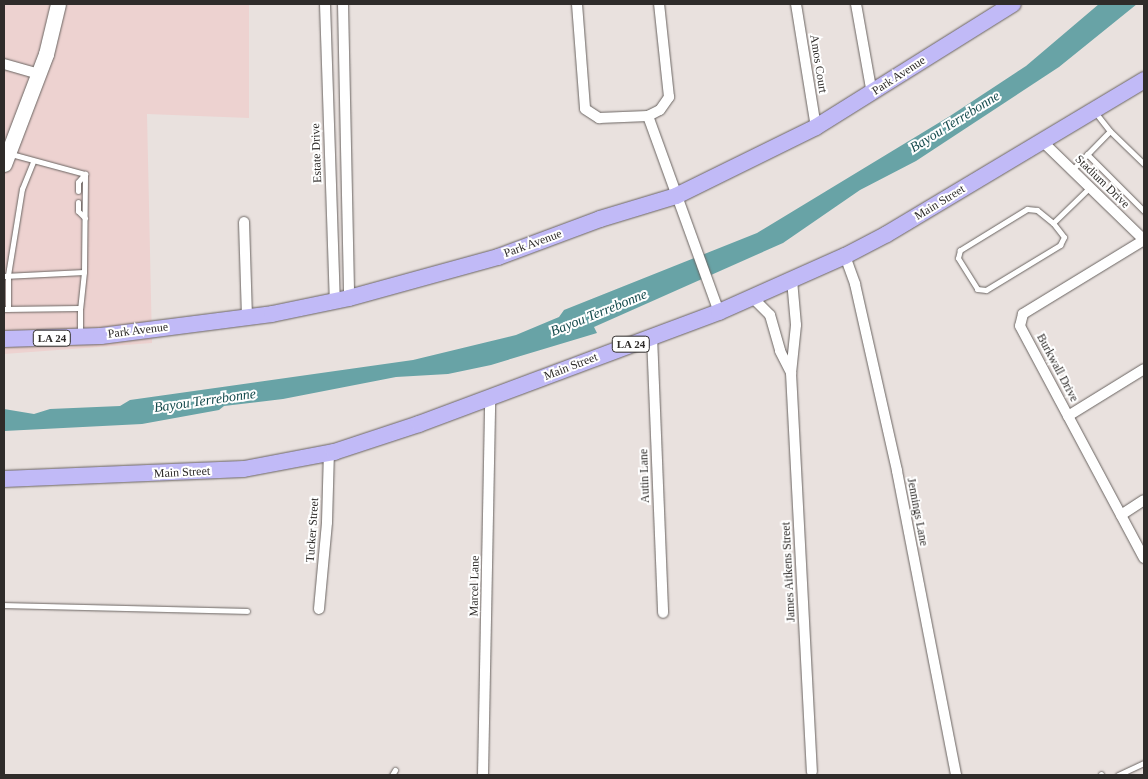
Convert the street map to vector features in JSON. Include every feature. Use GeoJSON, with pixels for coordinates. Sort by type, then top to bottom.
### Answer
{"type":"FeatureCollection","features":[{"type":"Feature","properties":{"kind":"main road"},"geometry":{"type":"LineString","coordinates":[[6,158],[39,74],[58,4]]}},
{"type":"Feature","properties":{"kind":"main road","name":"Park Avenue"},"geometry":{"type":"LineString","coordinates":[[4,339],[80,337],[248,318],[342,299],[498,257],[600,219],[676,196],[816,127],[872,94],[1006,6]]}},
{"type":"Feature","properties":{"kind":"main road","name":"Main Street"},"geometry":{"type":"LineString","coordinates":[[4,479],[244,469],[329,452],[490,398],[719,312],[845,256],[1144,80]]}},
{"type":"Feature","properties":{"kind":"street","name":"Estate Drive"},"geometry":{"type":"LineString","coordinates":[[325,4],[342,299]]}},
{"type":"Feature","properties":{"kind":"street"},"geometry":{"type":"LineString","coordinates":[[342,299],[344,4]]}},
{"type":"Feature","properties":{"kind":"street"},"geometry":{"type":"LineString","coordinates":[[577,4],[585,109],[599,118],[648,116],[660,110],[669,98],[659,4]]}},
{"type":"Feature","properties":{"kind":"street","name":"Amos Court"},"geometry":{"type":"LineString","coordinates":[[796,4],[816,127]]}},
{"type":"Feature","properties":{"kind":"street"},"geometry":{"type":"LineString","coordinates":[[856,4],[872,94]]}},
{"type":"Feature","properties":{"kind":"street"},"geometry":{"type":"LineString","coordinates":[[4,64],[39,74]]}},
{"type":"Feature","properties":{"kind":"street"},"geometry":{"type":"LineString","coordinates":[[648,116],[719,312]]}},
{"type":"Feature","properties":{"kind":"street","name":"Stadium Drive"},"geometry":{"type":"LineString","coordinates":[[1042,141],[1144,240]]}},
{"type":"Feature","properties":{"kind":"street"},"geometry":{"type":"LineString","coordinates":[[244,222],[248,318]]}},
{"type":"Feature","properties":{"kind":"street","name":"Burkwall Drive"},"geometry":{"type":"LineString","coordinates":[[1144,240],[1023,314],[1020,326],[1144,558]]}},
{"type":"Feature","properties":{"kind":"street","name":"Jennings Lane"},"geometry":{"type":"LineString","coordinates":[[845,256],[855,284],[897,470],[956,775]]}},
{"type":"Feature","properties":{"kind":"street","name":"James Aitkens Street"},"geometry":{"type":"LineString","coordinates":[[792,280],[796,325],[791,373],[812,771]]}},
{"type":"Feature","properties":{"kind":"street","name":"James Aitkens Street"},"geometry":{"type":"LineString","coordinates":[[753,298],[770,315],[780,351],[791,373]]}},
{"type":"Feature","properties":{"kind":"street","name":"Autin Lane"},"geometry":{"type":"LineString","coordinates":[[652,336],[663,614]]}},
{"type":"Feature","properties":{"kind":"street"},"geometry":{"type":"LineString","coordinates":[[1068,416],[1144,369]]}},
{"type":"Feature","properties":{"kind":"street","name":"Marcel Lane"},"geometry":{"type":"LineString","coordinates":[[483,775],[490,398]]}},
{"type":"Feature","properties":{"kind":"street","name":"Tucker Street"},"geometry":{"type":"LineString","coordinates":[[319,609],[329,452]]}},
{"type":"Feature","properties":{"kind":"street"},"geometry":{"type":"LineString","coordinates":[[1121,514],[1144,500]]}},
{"type":"Feature","properties":{"kind":"lane"},"geometry":{"type":"LineString","coordinates":[[1094,109],[1110,131],[1144,164]]}},
{"type":"Feature","properties":{"kind":"lane"},"geometry":{"type":"LineString","coordinates":[[1072,170],[1110,131]]}},
{"type":"Feature","properties":{"kind":"lane"},"geometry":{"type":"LineString","coordinates":[[1087,154],[1144,211]]}},
{"type":"Feature","properties":{"kind":"lane"},"geometry":{"type":"LineString","coordinates":[[6,158],[85,174]]}},
{"type":"Feature","properties":{"kind":"lane"},"geometry":{"type":"LineString","coordinates":[[33,162],[22,189],[6,276],[6,309],[80,308]]}},
{"type":"Feature","properties":{"kind":"lane"},"geometry":{"type":"LineString","coordinates":[[78,191],[78,182],[85,174]]}},
{"type":"Feature","properties":{"kind":"lane"},"geometry":{"type":"LineString","coordinates":[[80,337],[86,218],[85,174]]}},
{"type":"Feature","properties":{"kind":"lane"},"geometry":{"type":"LineString","coordinates":[[1053,223],[1090,187]]}},
{"type":"Feature","properties":{"kind":"lane"},"geometry":{"type":"LineString","coordinates":[[78,202],[78,212],[86,218]]}},
{"type":"Feature","properties":{"kind":"lane"},"geometry":{"type":"LineString","coordinates":[[1027,209],[1037,210],[1053,223],[1064,237],[1060,245],[986,290],[977,289],[958,258],[960,250],[1027,209]]}},
{"type":"Feature","properties":{"kind":"lane"},"geometry":{"type":"LineString","coordinates":[[6,276],[84,272]]}},
{"type":"Feature","properties":{"kind":"lane"},"geometry":{"type":"LineString","coordinates":[[4,605],[247,611]]}},
{"type":"Feature","properties":{"kind":"lane"},"geometry":{"type":"LineString","coordinates":[[1118,775],[1144,763]]}},
{"type":"Feature","properties":{"kind":"shaded area"},"geometry":{"type":"Polygon","coordinates":[[[4,4],[249,4],[249,118],[147,114],[152,343],[4,354],[4,4]]]}},
{"type":"Feature","properties":{"kind":"water","name":"Bayou Terrebonne"},"geometry":{"type":"Polygon","coordinates":[[[1099,4],[1137,4],[1059,67],[916,161],[860,190],[783,243],[594,327],[597,333],[491,365],[448,374],[396,377],[283,399],[224,406],[219,410],[142,424],[4,431],[4,409],[34,414],[50,409],[120,406],[130,400],[413,360],[516,335],[559,317],[564,310],[757,233],[950,116],[1026,66],[1099,4]]]}}]}
